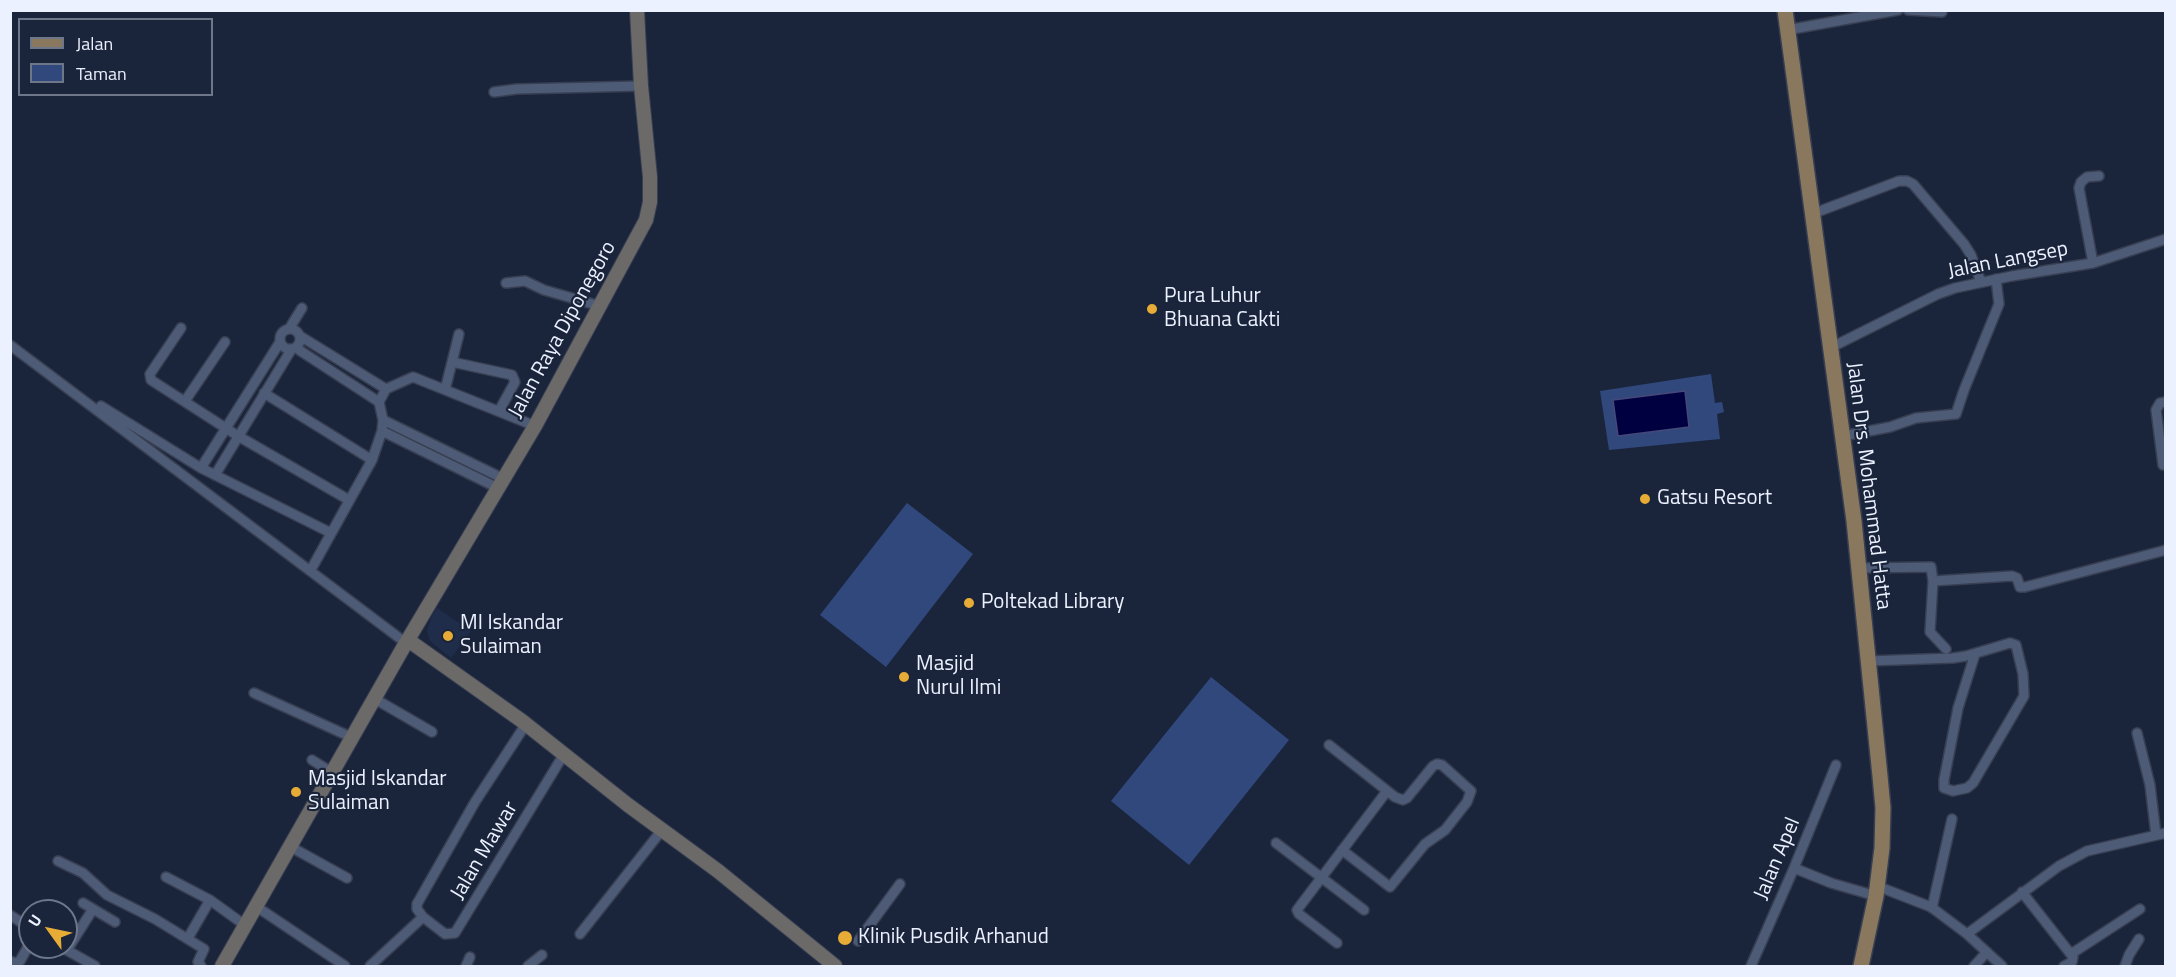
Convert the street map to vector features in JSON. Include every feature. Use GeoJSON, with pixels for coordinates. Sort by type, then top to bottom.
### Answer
{"type":"FeatureCollection","features":[{"type":"Feature","properties":{"kind":"main road","name":"Jalan Drs. Mohammad Hatta"},"geometry":{"type":"LineString","coordinates":[[1785,10],[1843,436],[1859,568],[1882,808],[1882,848],[1861,966]]}},
{"type":"Feature","properties":{"kind":"street","name":"Jalan Raya Diponegoro"},"geometry":{"type":"LineString","coordinates":[[222,966],[407,641],[535,426],[642,230],[649,212],[651,191],[641,86],[637,10]]}},
{"type":"Feature","properties":{"kind":"street"},"geometry":{"type":"LineString","coordinates":[[1787,30],[1898,10]]}},
{"type":"Feature","properties":{"kind":"street"},"geometry":{"type":"LineString","coordinates":[[1908,10],[1942,12]]}},
{"type":"Feature","properties":{"kind":"street"},"geometry":{"type":"LineString","coordinates":[[494,92],[517,89],[641,86]]}},
{"type":"Feature","properties":{"kind":"street"},"geometry":{"type":"LineString","coordinates":[[2093,263],[2079,188],[2081,182],[2087,177],[2099,176]]}},
{"type":"Feature","properties":{"kind":"street"},"geometry":{"type":"LineString","coordinates":[[1812,214],[1899,181],[1907,181],[1913,184],[1964,244],[1971,255],[1981,282]]}},
{"type":"Feature","properties":{"kind":"street","name":"Jalan Langsep"},"geometry":{"type":"LineString","coordinates":[[1830,348],[1938,294],[1996,279],[2093,263],[2166,239]]}},
{"type":"Feature","properties":{"kind":"street"},"geometry":{"type":"LineString","coordinates":[[1843,436],[1890,427],[1916,418],[1956,414],[1999,304],[1996,279]]}},
{"type":"Feature","properties":{"kind":"street"},"geometry":{"type":"LineString","coordinates":[[506,283],[530,282],[544,290],[600,306]]}},
{"type":"Feature","properties":{"kind":"street"},"geometry":{"type":"LineString","coordinates":[[201,468],[280,342],[283,332],[289,329],[302,308]]}},
{"type":"Feature","properties":{"kind":"street"},"geometry":{"type":"LineString","coordinates":[[181,328],[151,372],[151,380],[237,436],[350,500]]}},
{"type":"Feature","properties":{"kind":"street"},"geometry":{"type":"LineString","coordinates":[[289,329],[296,331],[300,336],[386,389]]}},
{"type":"Feature","properties":{"kind":"street"},"geometry":{"type":"LineString","coordinates":[[445,390],[459,334]]}},
{"type":"Feature","properties":{"kind":"street"},"geometry":{"type":"LineString","coordinates":[[215,475],[264,393],[293,349],[300,344],[300,336]]}},
{"type":"Feature","properties":{"kind":"street"},"geometry":{"type":"LineString","coordinates":[[185,401],[225,342]]}},
{"type":"Feature","properties":{"kind":"street"},"geometry":{"type":"LineString","coordinates":[[280,342],[284,348],[293,349],[379,402],[384,420],[372,459],[313,566]]}},
{"type":"Feature","properties":{"kind":"street"},"geometry":{"type":"LineString","coordinates":[[10,345],[407,641],[526,724],[835,966]]}},
{"type":"Feature","properties":{"kind":"street"},"geometry":{"type":"LineString","coordinates":[[452,362],[512,375],[514,382],[499,411]]}},
{"type":"Feature","properties":{"kind":"street"},"geometry":{"type":"LineString","coordinates":[[379,402],[386,389],[413,377],[535,426]]}},
{"type":"Feature","properties":{"kind":"street"},"geometry":{"type":"LineString","coordinates":[[264,393],[372,459]]}},
{"type":"Feature","properties":{"kind":"street"},"geometry":{"type":"LineString","coordinates":[[2163,465],[2156,410],[2160,403],[2166,402]]}},
{"type":"Feature","properties":{"kind":"street"},"geometry":{"type":"LineString","coordinates":[[101,406],[201,468],[331,533]]}},
{"type":"Feature","properties":{"kind":"street"},"geometry":{"type":"LineString","coordinates":[[384,420],[501,483]]}},
{"type":"Feature","properties":{"kind":"street"},"geometry":{"type":"LineString","coordinates":[[397,439],[402,428]]}},
{"type":"Feature","properties":{"kind":"street"},"geometry":{"type":"LineString","coordinates":[[382,431],[501,483]]}},
{"type":"Feature","properties":{"kind":"street"},"geometry":{"type":"LineString","coordinates":[[1933,581],[2012,576],[2017,578],[2020,587],[2025,587],[2166,550]]}},
{"type":"Feature","properties":{"kind":"street"},"geometry":{"type":"LineString","coordinates":[[1859,568],[1931,567],[1933,581],[1930,632],[1946,649]]}},
{"type":"Feature","properties":{"kind":"street"},"geometry":{"type":"LineString","coordinates":[[1868,661],[1953,658],[2010,643],[2016,645],[2024,674],[2024,693],[1974,783],[1967,788],[1947,791],[1944,788],[1944,780],[1970,655]]}},
{"type":"Feature","properties":{"kind":"street"},"geometry":{"type":"LineString","coordinates":[[254,693],[352,738]]}},
{"type":"Feature","properties":{"kind":"street"},"geometry":{"type":"LineString","coordinates":[[375,699],[432,732]]}},
{"type":"Feature","properties":{"kind":"street"},"geometry":{"type":"LineString","coordinates":[[370,966],[423,917],[417,909],[417,904],[475,802],[526,724]]}},
{"type":"Feature","properties":{"kind":"street"},"geometry":{"type":"LineString","coordinates":[[1967,934],[2059,866],[2087,851],[2161,834],[2137,733]]}},
{"type":"Feature","properties":{"kind":"street"},"geometry":{"type":"LineString","coordinates":[[1329,745],[1403,800],[1437,764],[1442,765],[1469,788],[1471,795],[1445,830],[1425,844],[1390,887],[1342,850]]}},
{"type":"Feature","properties":{"kind":"street","name":"Jalan Mawar"},"geometry":{"type":"LineString","coordinates":[[423,917],[445,934],[455,933],[564,754]]}},
{"type":"Feature","properties":{"kind":"street"},"geometry":{"type":"LineString","coordinates":[[312,760],[333,773]]}},
{"type":"Feature","properties":{"kind":"street","name":"Jalan Apel"},"geometry":{"type":"LineString","coordinates":[[1751,966],[1836,765]]}},
{"type":"Feature","properties":{"kind":"street"},"geometry":{"type":"LineString","coordinates":[[1337,943],[1299,914],[1297,910],[1387,790]]}},
{"type":"Feature","properties":{"kind":"street"},"geometry":{"type":"LineString","coordinates":[[1929,906],[1952,819]]}},
{"type":"Feature","properties":{"kind":"street"},"geometry":{"type":"LineString","coordinates":[[580,934],[662,830]]}},
{"type":"Feature","properties":{"kind":"street"},"geometry":{"type":"LineString","coordinates":[[1276,843],[1364,910]]}},
{"type":"Feature","properties":{"kind":"street"},"geometry":{"type":"LineString","coordinates":[[291,847],[347,878]]}},
{"type":"Feature","properties":{"kind":"street"},"geometry":{"type":"LineString","coordinates":[[58,861],[83,873],[107,895],[188,938],[205,950],[198,962],[201,966]]}},
{"type":"Feature","properties":{"kind":"street"},"geometry":{"type":"LineString","coordinates":[[1794,868],[1831,883],[1876,891],[1929,906],[1967,934],[2002,966]]}},
{"type":"Feature","properties":{"kind":"street"},"geometry":{"type":"LineString","coordinates":[[166,877],[210,900],[246,926]]}},
{"type":"Feature","properties":{"kind":"street"},"geometry":{"type":"LineString","coordinates":[[858,942],[900,884]]}},
{"type":"Feature","properties":{"kind":"street"},"geometry":{"type":"LineString","coordinates":[[2022,892],[2071,954],[2074,960],[2064,966]]}},
{"type":"Feature","properties":{"kind":"street"},"geometry":{"type":"LineString","coordinates":[[188,938],[210,900]]}},
{"type":"Feature","properties":{"kind":"street"},"geometry":{"type":"LineString","coordinates":[[83,903],[115,922]]}},
{"type":"Feature","properties":{"kind":"street"},"geometry":{"type":"LineString","coordinates":[[257,907],[345,966]]}},
{"type":"Feature","properties":{"kind":"street"},"geometry":{"type":"LineString","coordinates":[[78,930],[93,909]]}},
{"type":"Feature","properties":{"kind":"street"},"geometry":{"type":"LineString","coordinates":[[2071,954],[2140,909]]}},
{"type":"Feature","properties":{"kind":"street"},"geometry":{"type":"LineString","coordinates":[[2125,966],[2139,939]]}},
{"type":"Feature","properties":{"kind":"street"},"geometry":{"type":"LineString","coordinates":[[1974,966],[1987,952]]}},
{"type":"Feature","properties":{"kind":"street"},"geometry":{"type":"LineString","coordinates":[[528,966],[542,955]]}},
{"type":"Feature","properties":{"kind":"street"},"geometry":{"type":"LineString","coordinates":[[78,957],[95,966]]}},
{"type":"Feature","properties":{"kind":"street"},"geometry":{"type":"LineString","coordinates":[[466,966],[470,957]]}},
{"type":"Feature","properties":{"kind":"shaded area"},"geometry":{"type":"Polygon","coordinates":[[[1685,391],[1689,427],[1618,436],[1613,400],[1685,391]]]}},
{"type":"Feature","properties":{"kind":"shaded area","name":"MI Iskandar Sulaiman"},"geometry":{"type":"Polygon","coordinates":[[[437,608],[471,631],[451,658],[430,641],[427,631],[437,608]]]}},
{"type":"Feature","properties":{"kind":"green space"},"geometry":{"type":"Polygon","coordinates":[[[1711,374],[1715,403],[1722,402],[1724,412],[1717,414],[1720,439],[1609,450],[1600,391],[1711,374]]]}},
{"type":"Feature","properties":{"kind":"green space"},"geometry":{"type":"Polygon","coordinates":[[[907,503],[973,554],[886,667],[820,615],[907,503]]]}},
{"type":"Feature","properties":{"kind":"green space"},"geometry":{"type":"Polygon","coordinates":[[[1211,677],[1289,740],[1189,865],[1111,801],[1211,677]]]}},
{"type":"Feature","properties":{"kind":"place","name":"Pura Luhur Bhuana Cakti"},"geometry":{"type":"Point","coordinates":[1152,309]}},
{"type":"Feature","properties":{"kind":"place","name":"Gatsu Resort"},"geometry":{"type":"Point","coordinates":[1645,499]}},
{"type":"Feature","properties":{"kind":"place","name":"Poltekad Library"},"geometry":{"type":"Point","coordinates":[969,603]}},
{"type":"Feature","properties":{"kind":"place","name":"MI Iskandar Sulaiman"},"geometry":{"type":"Point","coordinates":[448,636]}},
{"type":"Feature","properties":{"kind":"place","name":"Masjid Nurul Ilmi"},"geometry":{"type":"Point","coordinates":[904,677]}},
{"type":"Feature","properties":{"kind":"place","name":"Masjid Iskandar Sulaiman"},"geometry":{"type":"Point","coordinates":[296,792]}},
{"type":"Feature","properties":{"kind":"place","name":"Klinik Pusdik Arhanud"},"geometry":{"type":"Point","coordinates":[845,938]}}]}
